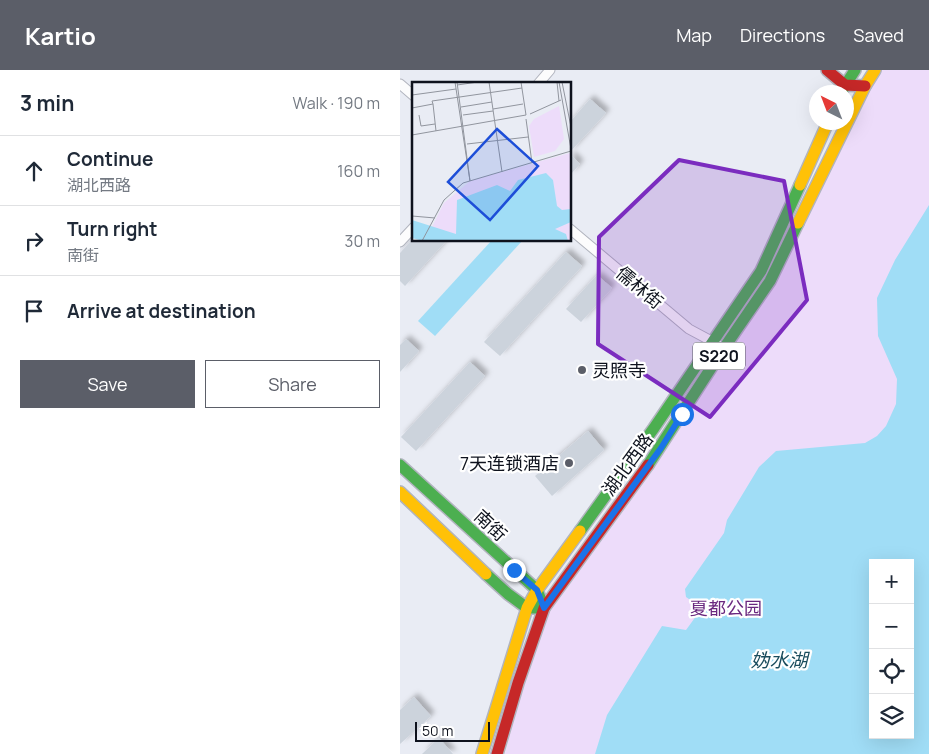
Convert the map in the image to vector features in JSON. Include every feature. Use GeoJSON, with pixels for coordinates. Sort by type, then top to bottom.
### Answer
{"type":"FeatureCollection","features":[{"type":"Feature","properties":{"kind":"main road"},"geometry":{"type":"LineString","coordinates":[[827,70],[840,85]]}},
{"type":"Feature","properties":{"kind":"main road"},"geometry":{"type":"LineString","coordinates":[[845,85],[854,70],[865,86],[854,88]]}},
{"type":"Feature","properties":{"kind":"main road","name":"湖北西路"},"geometry":{"type":"LineString","coordinates":[[497,754],[518,683],[544,608],[661,448],[724,348],[770,281],[865,86],[875,70]]}},
{"type":"Feature","properties":{"kind":"main road","name":"湖北西路"},"geometry":{"type":"LineString","coordinates":[[482,754],[527,608],[537,590],[654,428],[761,270],[824,130]]}},
{"type":"Feature","properties":{"kind":"main road","name":"南街"},"geometry":{"type":"LineString","coordinates":[[400,465],[537,590],[544,608]]}},
{"type":"Feature","properties":{"kind":"main road"},"geometry":{"type":"LineString","coordinates":[[400,492],[508,594],[527,608],[544,608]]}},
{"type":"Feature","properties":{"kind":"street"},"geometry":{"type":"LineString","coordinates":[[540,82],[550,70]]}},
{"type":"Feature","properties":{"kind":"street"},"geometry":{"type":"LineString","coordinates":[[400,84],[412,94]]}},
{"type":"Feature","properties":{"kind":"street"},"geometry":{"type":"LineString","coordinates":[[400,242],[412,229]]}},
{"type":"Feature","properties":{"kind":"street","name":"儒林街"},"geometry":{"type":"LineString","coordinates":[[571,230],[689,329],[724,348]]}},
{"type":"Feature","properties":{"kind":"highlighted area"},"geometry":{"type":"Polygon","coordinates":[[[679,160],[784,181],[807,300],[710,417],[598,344],[599,237],[679,160]]]}},
{"type":"Feature","properties":{"kind":"green space","name":"夏都公园"},"geometry":{"type":"Polygon","coordinates":[[[875,70],[929,70],[929,754],[505,754],[522,683],[544,608],[724,348],[842,130],[854,130],[854,109],[875,70]]]}},
{"type":"Feature","properties":{"kind":"water","name":"妫水湖"},"geometry":{"type":"Polygon","coordinates":[[[929,205],[929,754],[595,754],[607,715],[662,626],[686,630],[702,608],[686,597],[685,589],[724,533],[727,520],[759,467],[776,451],[865,443],[877,436],[886,426],[896,404],[897,379],[878,336],[877,298],[895,260],[929,205]]]}},
{"type":"Feature","properties":{"kind":"water"},"geometry":{"type":"Polygon","coordinates":[[[491,241],[522,241],[435,336],[418,321],[491,241]]]}},
{"type":"Feature","properties":{"kind":"building"},"geometry":{"type":"Polygon","coordinates":[[[590,99],[606,113],[571,151],[571,121],[590,99]]]}},
{"type":"Feature","properties":{"kind":"building"},"geometry":{"type":"Polygon","coordinates":[[[571,155],[580,164],[571,174],[571,155]]]}},
{"type":"Feature","properties":{"kind":"building"},"geometry":{"type":"Polygon","coordinates":[[[412,240],[446,241],[405,286],[400,281],[400,253],[412,240]]]}},
{"type":"Feature","properties":{"kind":"building"},"geometry":{"type":"Polygon","coordinates":[[[566,252],[582,266],[500,356],[484,342],[566,252]]]}},
{"type":"Feature","properties":{"kind":"building"},"geometry":{"type":"Polygon","coordinates":[[[597,275],[612,288],[581,322],[566,309],[597,275]]]}},
{"type":"Feature","properties":{"kind":"building"},"geometry":{"type":"Polygon","coordinates":[[[406,339],[419,351],[400,372],[400,345],[406,339]]]}},
{"type":"Feature","properties":{"kind":"building"},"geometry":{"type":"Polygon","coordinates":[[[470,362],[485,376],[416,451],[401,437],[470,362]]]}},
{"type":"Feature","properties":{"kind":"building","name":"7天连锁酒店"},"geometry":{"type":"Polygon","coordinates":[[[588,431],[604,450],[552,496],[535,476],[588,431]]]}},
{"type":"Feature","properties":{"kind":"building"},"geometry":{"type":"Polygon","coordinates":[[[414,697],[431,716],[400,744],[400,710],[414,697]]]}},
{"type":"Feature","properties":{"kind":"building"},"geometry":{"type":"Polygon","coordinates":[[[439,738],[453,754],[422,754],[439,738]]]}},
{"type":"Feature","properties":{"kind":"traffic: fast"},"geometry":{"type":"LineString","coordinates":[[845,85],[855,70]]}},
{"type":"Feature","properties":{"kind":"traffic: fast"},"geometry":{"type":"LineString","coordinates":[[580,531],[654,428],[761,271],[800,185]]}},
{"type":"Feature","properties":{"kind":"traffic: fast"},"geometry":{"type":"LineString","coordinates":[[648,465],[770,281],[798,223]]}},
{"type":"Feature","properties":{"kind":"traffic: fast"},"geometry":{"type":"LineString","coordinates":[[400,465],[537,590],[544,608],[527,608],[486,574]]}},
{"type":"Feature","properties":{"kind":"traffic: slow"},"geometry":{"type":"LineString","coordinates":[[798,223],[865,86],[875,70]]}},
{"type":"Feature","properties":{"kind":"traffic: slow"},"geometry":{"type":"LineString","coordinates":[[800,185],[824,130]]}},
{"type":"Feature","properties":{"kind":"traffic: slow"},"geometry":{"type":"LineString","coordinates":[[400,492],[486,574]]}},
{"type":"Feature","properties":{"kind":"traffic: slow"},"geometry":{"type":"LineString","coordinates":[[482,754],[527,608],[537,590],[580,531]]}},
{"type":"Feature","properties":{"kind":"traffic: jam"},"geometry":{"type":"LineString","coordinates":[[827,70],[845,85],[865,86]]}},
{"type":"Feature","properties":{"kind":"traffic: jam"},"geometry":{"type":"LineString","coordinates":[[497,754],[518,683],[544,608],[648,465]]}},
{"type":"Feature","properties":{"kind":"place","name":"灵照寺"},"geometry":{"type":"Point","coordinates":[582,370]}},
{"type":"Feature","properties":{"kind":"place","name":"7天连锁酒店"},"geometry":{"type":"Point","coordinates":[569,463]}},
{"type":"Feature","properties":{"kind":"route"},"geometry":{"type":"LineString","coordinates":[[514,570],[537,590],[544,608],[661,448],[682,414]]}}]}
